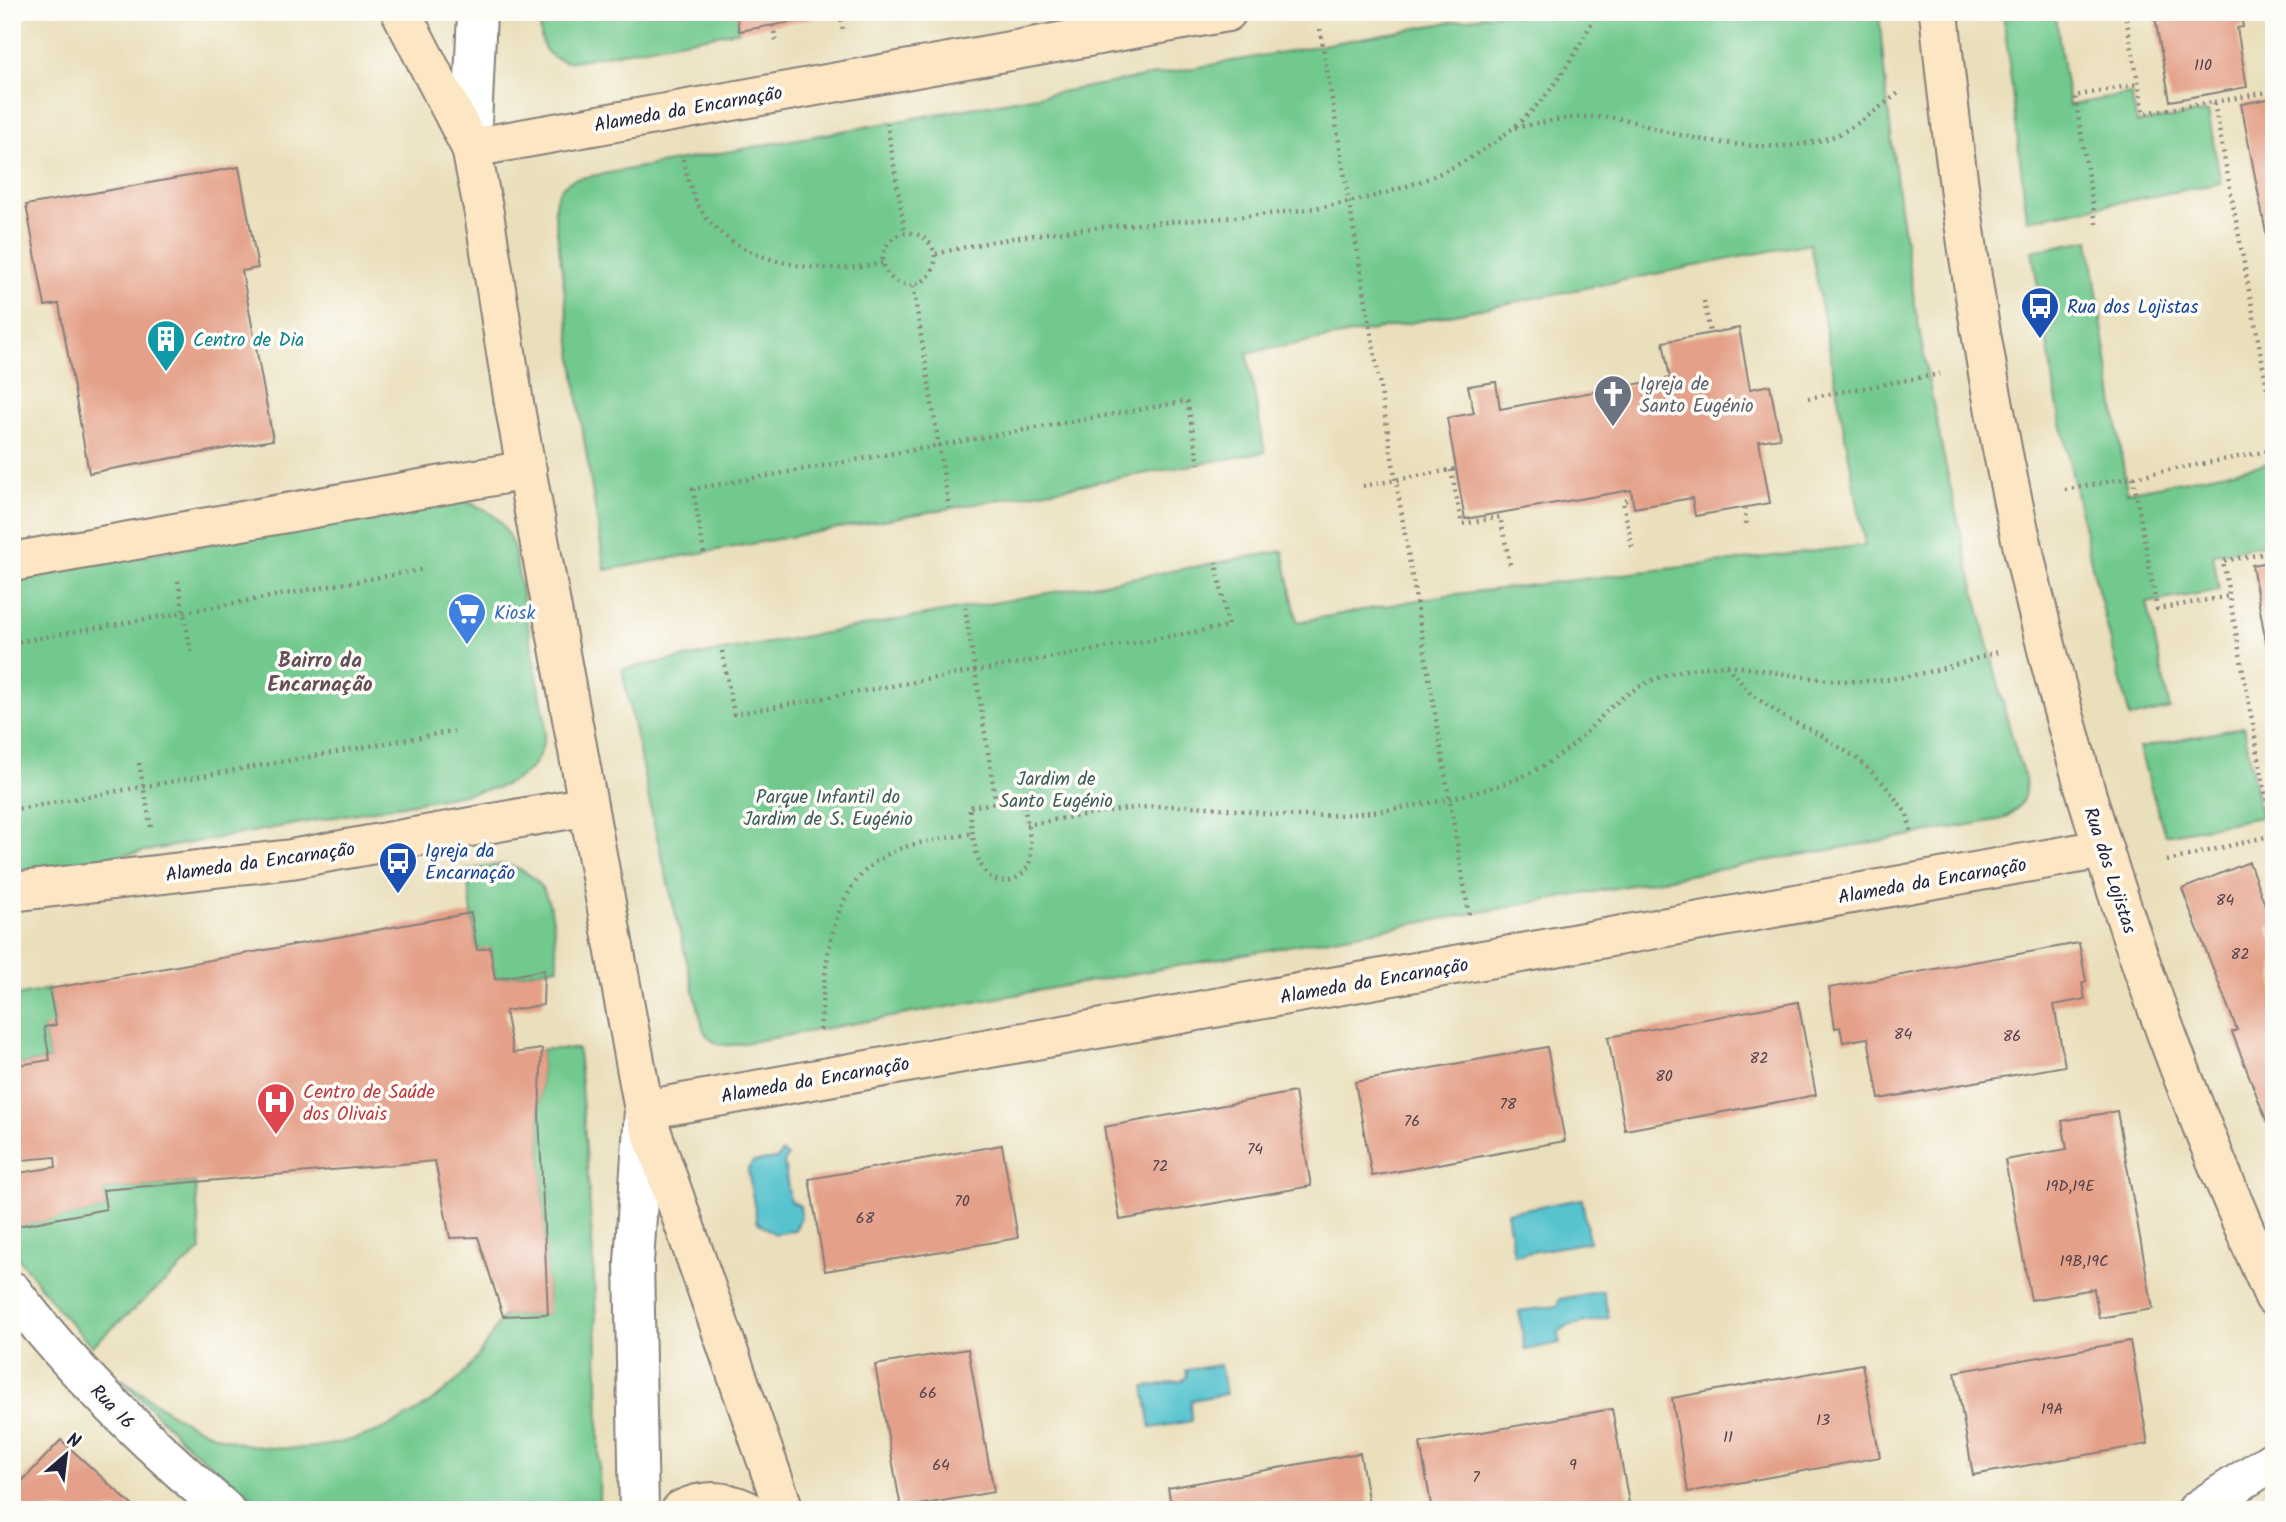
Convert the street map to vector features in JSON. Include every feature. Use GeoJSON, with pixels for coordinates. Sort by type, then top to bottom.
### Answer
{"type":"FeatureCollection","features":[{"type":"Feature","properties":{"kind":"street"},"geometry":{"type":"LineString","coordinates":[[401,12],[471,148]]}},
{"type":"Feature","properties":{"kind":"street"},"geometry":{"type":"LineString","coordinates":[[477,12],[471,148],[484,213],[502,334],[644,1110],[784,1510]]}},
{"type":"Feature","properties":{"kind":"street","name":"Alameda da Encarnação"},"geometry":{"type":"LineString","coordinates":[[471,148],[1227,12]]}},
{"type":"Feature","properties":{"kind":"street","name":"Rua dos Lojistas"},"geometry":{"type":"LineString","coordinates":[[1939,12],[1960,206],[1986,365],[2024,550],[2056,681],[2103,849],[2170,1044],[2223,1182],[2274,1297]]}},
{"type":"Feature","properties":{"kind":"street"},"geometry":{"type":"LineString","coordinates":[[12,562],[527,470]]}},
{"type":"Feature","properties":{"kind":"street","name":"Alameda da Encarnação"},"geometry":{"type":"LineString","coordinates":[[12,892],[291,859],[588,806]]}},
{"type":"Feature","properties":{"kind":"street","name":"Alameda da Encarnação"},"geometry":{"type":"LineString","coordinates":[[644,1110],[2103,849]]}},
{"type":"Feature","properties":{"kind":"street"},"geometry":{"type":"LineString","coordinates":[[639,1510],[634,1262],[644,1110]]}},
{"type":"Feature","properties":{"kind":"street","name":"Rua 16"},"geometry":{"type":"LineString","coordinates":[[12,1291],[104,1399],[167,1460],[225,1510]]}},
{"type":"Feature","properties":{"kind":"street"},"geometry":{"type":"LineString","coordinates":[[2197,1510],[2274,1460]]}},
{"type":"Feature","properties":{"kind":"street"},"geometry":{"type":"LineString","coordinates":[[681,1510],[709,1502],[731,1503],[746,1510]]}},
{"type":"Feature","properties":{"kind":"path"},"geometry":{"type":"LineString","coordinates":[[936,254],[976,244],[1057,233],[1217,219],[1349,201],[1386,194],[1431,179],[1473,157],[1514,128],[1544,97],[1572,61],[1595,12]]}},
{"type":"Feature","properties":{"kind":"path"},"geometry":{"type":"LineString","coordinates":[[2125,12],[2144,113],[2274,91]]}},
{"type":"Feature","properties":{"kind":"path"},"geometry":{"type":"LineString","coordinates":[[840,13],[843,30]]}},
{"type":"Feature","properties":{"kind":"path"},"geometry":{"type":"LineString","coordinates":[[773,25],[776,41]]}},
{"type":"Feature","properties":{"kind":"path"},"geometry":{"type":"LineString","coordinates":[[1320,29],[1470,917]]}},
{"type":"Feature","properties":{"kind":"path"},"geometry":{"type":"LineString","coordinates":[[2096,224],[2076,96],[2138,83]]}},
{"type":"Feature","properties":{"kind":"path"},"geometry":{"type":"LineString","coordinates":[[1514,128],[1562,118],[1615,118],[1673,134],[1718,141],[1766,147],[1808,144],[1843,132],[1903,89]]}},
{"type":"Feature","properties":{"kind":"path"},"geometry":{"type":"LineString","coordinates":[[2214,102],[2274,425]]}},
{"type":"Feature","properties":{"kind":"path"},"geometry":{"type":"LineString","coordinates":[[887,119],[905,233]]}},
{"type":"Feature","properties":{"kind":"path"},"geometry":{"type":"LineString","coordinates":[[681,152],[690,186],[702,211],[719,232],[743,248],[772,260],[803,266],[858,269],[883,263]]}},
{"type":"Feature","properties":{"kind":"path"},"geometry":{"type":"LineString","coordinates":[[905,233],[919,234],[930,242],[936,254],[934,268],[926,280],[914,286],[899,284],[888,276],[883,263],[884,249],[892,237],[905,233]]}},
{"type":"Feature","properties":{"kind":"path"},"geometry":{"type":"LineString","coordinates":[[914,286],[949,508]]}},
{"type":"Feature","properties":{"kind":"path"},"geometry":{"type":"LineString","coordinates":[[1704,300],[1710,333]]}},
{"type":"Feature","properties":{"kind":"path"},"geometry":{"type":"LineString","coordinates":[[1808,398],[1944,373]]}},
{"type":"Feature","properties":{"kind":"path"},"geometry":{"type":"LineString","coordinates":[[704,553],[693,489],[1187,401],[1199,464]]}},
{"type":"Feature","properties":{"kind":"path"},"geometry":{"type":"LineString","coordinates":[[2065,490],[2274,450]]}},
{"type":"Feature","properties":{"kind":"path"},"geometry":{"type":"LineString","coordinates":[[1363,486],[1454,469],[1462,524],[1500,517],[1511,569]]}},
{"type":"Feature","properties":{"kind":"path"},"geometry":{"type":"LineString","coordinates":[[2133,477],[2157,610],[2230,596]]}},
{"type":"Feature","properties":{"kind":"path"},"geometry":{"type":"LineString","coordinates":[[1632,499],[1623,501],[1632,547]]}},
{"type":"Feature","properties":{"kind":"path"},"geometry":{"type":"LineString","coordinates":[[1744,508],[1747,526]]}},
{"type":"Feature","properties":{"kind":"path"},"geometry":{"type":"LineString","coordinates":[[2167,861],[2274,835],[2223,561],[2274,552]]}},
{"type":"Feature","properties":{"kind":"path"},"geometry":{"type":"LineString","coordinates":[[722,651],[734,715],[1228,626],[1216,562]]}},
{"type":"Feature","properties":{"kind":"path"},"geometry":{"type":"LineString","coordinates":[[12,643],[425,569]]}},
{"type":"Feature","properties":{"kind":"path"},"geometry":{"type":"LineString","coordinates":[[177,576],[191,652]]}},
{"type":"Feature","properties":{"kind":"path"},"geometry":{"type":"LineString","coordinates":[[965,607],[996,803]]}},
{"type":"Feature","properties":{"kind":"path"},"geometry":{"type":"LineString","coordinates":[[1026,825],[1131,808],[1184,806],[1304,816],[1369,813],[1450,798],[1519,778],[1549,763],[1576,742],[1626,695],[1659,677],[1689,668],[1726,665],[1805,678],[1852,682],[1902,677],[1948,668],[2006,649]]}},
{"type":"Feature","properties":{"kind":"path"},"geometry":{"type":"LineString","coordinates":[[1726,665],[1751,694],[1784,717],[1821,735],[1859,760],[1884,784],[1907,814],[1913,838]]}},
{"type":"Feature","properties":{"kind":"path"},"geometry":{"type":"LineString","coordinates":[[12,810],[454,731]]}},
{"type":"Feature","properties":{"kind":"path"},"geometry":{"type":"LineString","coordinates":[[139,763],[152,835]]}},
{"type":"Feature","properties":{"kind":"path"},"geometry":{"type":"LineString","coordinates":[[1023,799],[1030,850],[1029,864],[1021,876],[1008,881],[994,879],[983,871],[977,859],[969,807],[996,803],[1023,799]]}},
{"type":"Feature","properties":{"kind":"path"},"geometry":{"type":"LineString","coordinates":[[820,1035],[831,935],[841,907],[857,877],[879,859],[904,847],[973,833]]}},
{"type":"Feature","properties":{"kind":"green space"},"geometry":{"type":"Polygon","coordinates":[[[539,12],[736,12],[739,31],[568,62],[558,59],[546,50],[541,38],[539,12]]]}},
{"type":"Feature","properties":{"kind":"green space","name":"Jardim de Santo Eugénio"},"geometry":{"type":"Polygon","coordinates":[[[1506,12],[1879,12],[1895,167],[1918,322],[1965,552],[2007,720],[2024,776],[2026,787],[2020,804],[2003,819],[733,1045],[723,1045],[711,1040],[703,1028],[655,829],[622,669],[1283,551],[1297,622],[1440,596],[1865,545],[1810,243],[1247,353],[1265,452],[605,570],[579,408],[555,215],[556,198],[561,189],[575,179],[1506,12]]]}},
{"type":"Feature","properties":{"kind":"green space"},"geometry":{"type":"Polygon","coordinates":[[[2003,12],[2055,12],[2069,105],[2131,94],[2137,123],[2208,112],[2221,183],[2027,220],[2003,12]]]}},
{"type":"Feature","properties":{"kind":"green space"},"geometry":{"type":"Polygon","coordinates":[[[2089,240],[2127,492],[2271,463],[2274,478],[2274,543],[2213,554],[2219,590],[2147,603],[2170,709],[2130,718],[2092,566],[2058,409],[2032,251],[2089,240]]]}},
{"type":"Feature","properties":{"kind":"green space"},"geometry":{"type":"Polygon","coordinates":[[[463,501],[490,512],[501,523],[514,549],[545,719],[540,754],[535,763],[520,777],[497,788],[12,875],[12,579],[442,502],[463,501]]]}},
{"type":"Feature","properties":{"kind":"green space"},"geometry":{"type":"Polygon","coordinates":[[[2244,727],[2261,817],[2165,835],[2139,748],[2244,727]]]}},
{"type":"Feature","properties":{"kind":"green space"},"geometry":{"type":"Polygon","coordinates":[[[504,864],[522,870],[543,890],[553,918],[558,967],[495,979],[490,948],[477,950],[466,870],[504,864]]]}},
{"type":"Feature","properties":{"kind":"green space"},"geometry":{"type":"Polygon","coordinates":[[[49,989],[56,1025],[44,1028],[50,1060],[12,1066],[12,997],[49,989]]]}},
{"type":"Feature","properties":{"kind":"green space"},"geometry":{"type":"Polygon","coordinates":[[[542,1049],[578,1049],[594,1279],[599,1510],[267,1510],[187,1445],[119,1377],[177,1417],[214,1435],[245,1444],[308,1448],[340,1443],[400,1421],[460,1378],[480,1353],[503,1316],[548,1314],[539,1114],[542,1049]]]}},
{"type":"Feature","properties":{"kind":"green space"},"geometry":{"type":"Polygon","coordinates":[[[195,1182],[201,1250],[92,1346],[61,1313],[12,1250],[12,1219],[13,1226],[106,1209],[103,1190],[195,1182]]]}},
{"type":"Feature","properties":{"kind":"water"},"geometry":{"type":"Polygon","coordinates":[[[782,1152],[788,1156],[784,1162],[790,1201],[800,1206],[801,1217],[795,1230],[775,1234],[757,1222],[748,1169],[753,1162],[777,1159],[782,1152]]]}},
{"type":"Feature","properties":{"kind":"water"},"geometry":{"type":"Polygon","coordinates":[[[1582,1199],[1589,1242],[1514,1255],[1507,1212],[1582,1199]]]}},
{"type":"Feature","properties":{"kind":"water"},"geometry":{"type":"Polygon","coordinates":[[[1603,1291],[1609,1318],[1567,1326],[1558,1333],[1560,1343],[1525,1350],[1519,1311],[1557,1306],[1560,1299],[1603,1291]]]}},
{"type":"Feature","properties":{"kind":"water"},"geometry":{"type":"Polygon","coordinates":[[[1220,1365],[1226,1394],[1192,1400],[1192,1421],[1151,1428],[1144,1387],[1182,1381],[1187,1376],[1186,1370],[1220,1365]]]}},
{"type":"Feature","properties":{"kind":"building"},"geometry":{"type":"Polygon","coordinates":[[[736,12],[839,12],[839,14],[739,31],[736,12]]]}},
{"type":"Feature","properties":{"kind":"building"},"geometry":{"type":"Polygon","coordinates":[[[2154,12],[2240,12],[2243,27],[2237,28],[2247,87],[2170,101],[2154,12]]]}},
{"type":"Feature","properties":{"kind":"building"},"geometry":{"type":"Polygon","coordinates":[[[2274,98],[2272,289],[2267,259],[2271,259],[2241,104],[2274,98]]]}},
{"type":"Feature","properties":{"kind":"building","name":"Centro de Dia"},"geometry":{"type":"Polygon","coordinates":[[[239,167],[258,268],[242,271],[273,440],[89,473],[59,304],[45,306],[26,205],[239,167]]]}},
{"type":"Feature","properties":{"kind":"building","name":"Igreja de Santo Eugénio"},"geometry":{"type":"Polygon","coordinates":[[[1739,328],[1750,389],[1770,385],[1780,438],[1759,441],[1770,503],[1695,516],[1692,498],[1634,508],[1631,490],[1465,519],[1447,418],[1474,413],[1468,386],[1496,382],[1500,409],[1670,378],[1663,342],[1739,328]]]}},
{"type":"Feature","properties":{"kind":"building"},"geometry":{"type":"Polygon","coordinates":[[[2274,561],[2274,676],[2272,676],[2252,565],[2274,561]]]}},
{"type":"Feature","properties":{"kind":"building"},"geometry":{"type":"Polygon","coordinates":[[[2249,862],[2267,910],[2274,908],[2274,925],[2267,928],[2274,944],[2274,1140],[2232,1032],[2237,1030],[2182,889],[2249,862]]]}},
{"type":"Feature","properties":{"kind":"building","name":"Centro de Saúde dos Olivais"},"geometry":{"type":"Polygon","coordinates":[[[471,913],[477,950],[490,947],[495,979],[544,970],[543,1005],[505,1011],[513,1053],[542,1049],[539,1114],[548,1314],[503,1316],[478,1237],[450,1238],[435,1161],[103,1190],[106,1209],[13,1227],[12,1174],[56,1167],[55,1157],[12,1161],[12,1066],[50,1060],[44,1027],[56,1025],[49,989],[471,913]]]}},
{"type":"Feature","properties":{"kind":"building"},"geometry":{"type":"Polygon","coordinates":[[[2079,943],[2086,981],[2082,983],[2085,999],[2054,1005],[2065,1066],[1879,1099],[1868,1038],[1843,1042],[1840,1027],[1835,1028],[1829,988],[2079,943]]]}},
{"type":"Feature","properties":{"kind":"building"},"geometry":{"type":"Polygon","coordinates":[[[1798,1002],[1816,1095],[1625,1130],[1608,1037],[1798,1002]]]}},
{"type":"Feature","properties":{"kind":"building"},"geometry":{"type":"Polygon","coordinates":[[[1547,1047],[1565,1141],[1372,1176],[1355,1082],[1547,1047]]]}},
{"type":"Feature","properties":{"kind":"building"},"geometry":{"type":"Polygon","coordinates":[[[1295,1092],[1311,1186],[1120,1220],[1104,1127],[1295,1092]]]}},
{"type":"Feature","properties":{"kind":"building"},"geometry":{"type":"Polygon","coordinates":[[[2117,1111],[2153,1309],[2099,1318],[2094,1289],[2031,1300],[2005,1160],[2067,1149],[2062,1121],[2117,1111]]]}},
{"type":"Feature","properties":{"kind":"building"},"geometry":{"type":"Polygon","coordinates":[[[1002,1145],[1018,1238],[825,1271],[809,1179],[1002,1145]]]}},
{"type":"Feature","properties":{"kind":"building"},"geometry":{"type":"Polygon","coordinates":[[[2130,1341],[2148,1444],[1973,1475],[1955,1372],[2130,1341]]]}},
{"type":"Feature","properties":{"kind":"building"},"geometry":{"type":"Polygon","coordinates":[[[968,1349],[994,1492],[901,1508],[875,1365],[968,1349]]]}},
{"type":"Feature","properties":{"kind":"building"},"geometry":{"type":"Polygon","coordinates":[[[1862,1364],[1880,1457],[1688,1492],[1672,1398],[1862,1364]]]}},
{"type":"Feature","properties":{"kind":"building"},"geometry":{"type":"Polygon","coordinates":[[[1612,1409],[1629,1503],[1589,1510],[1432,1510],[1420,1443],[1612,1409]]]}},
{"type":"Feature","properties":{"kind":"building"},"geometry":{"type":"Polygon","coordinates":[[[61,1440],[136,1510],[12,1510],[12,1492],[61,1440]]]}},
{"type":"Feature","properties":{"kind":"building"},"geometry":{"type":"Polygon","coordinates":[[[1360,1453],[1370,1510],[1172,1510],[1168,1488],[1360,1453]]]}},
{"type":"Feature","properties":{"kind":"place","name":"Rua dos Lojistas"},"geometry":{"type":"Point","coordinates":[2040,340]}},
{"type":"Feature","properties":{"kind":"place","name":"Centro de Dia"},"geometry":{"type":"Point","coordinates":[166,373]}},
{"type":"Feature","properties":{"kind":"place","name":"Igreja de Santo Eugénio"},"geometry":{"type":"Point","coordinates":[1613,428]}},
{"type":"Feature","properties":{"kind":"place","name":"Kiosk"},"geometry":{"type":"Point","coordinates":[467,646]}},
{"type":"Feature","properties":{"kind":"place","name":"Igreja da Encarnação"},"geometry":{"type":"Point","coordinates":[398,895]}},
{"type":"Feature","properties":{"kind":"place","name":"Centro de Saúde dos Olivais"},"geometry":{"type":"Point","coordinates":[276,1136]}},
{"type":"Feature","properties":{"kind":"district","name":"Bairro da Encarnação"},"geometry":{"type":"Point","coordinates":[320,672]}},
{"type":"Feature","properties":{"kind":"park label","name":"Parque Infantil do Jardim de S. Eugénio"},"geometry":{"type":"Point","coordinates":[828,807]}}]}
